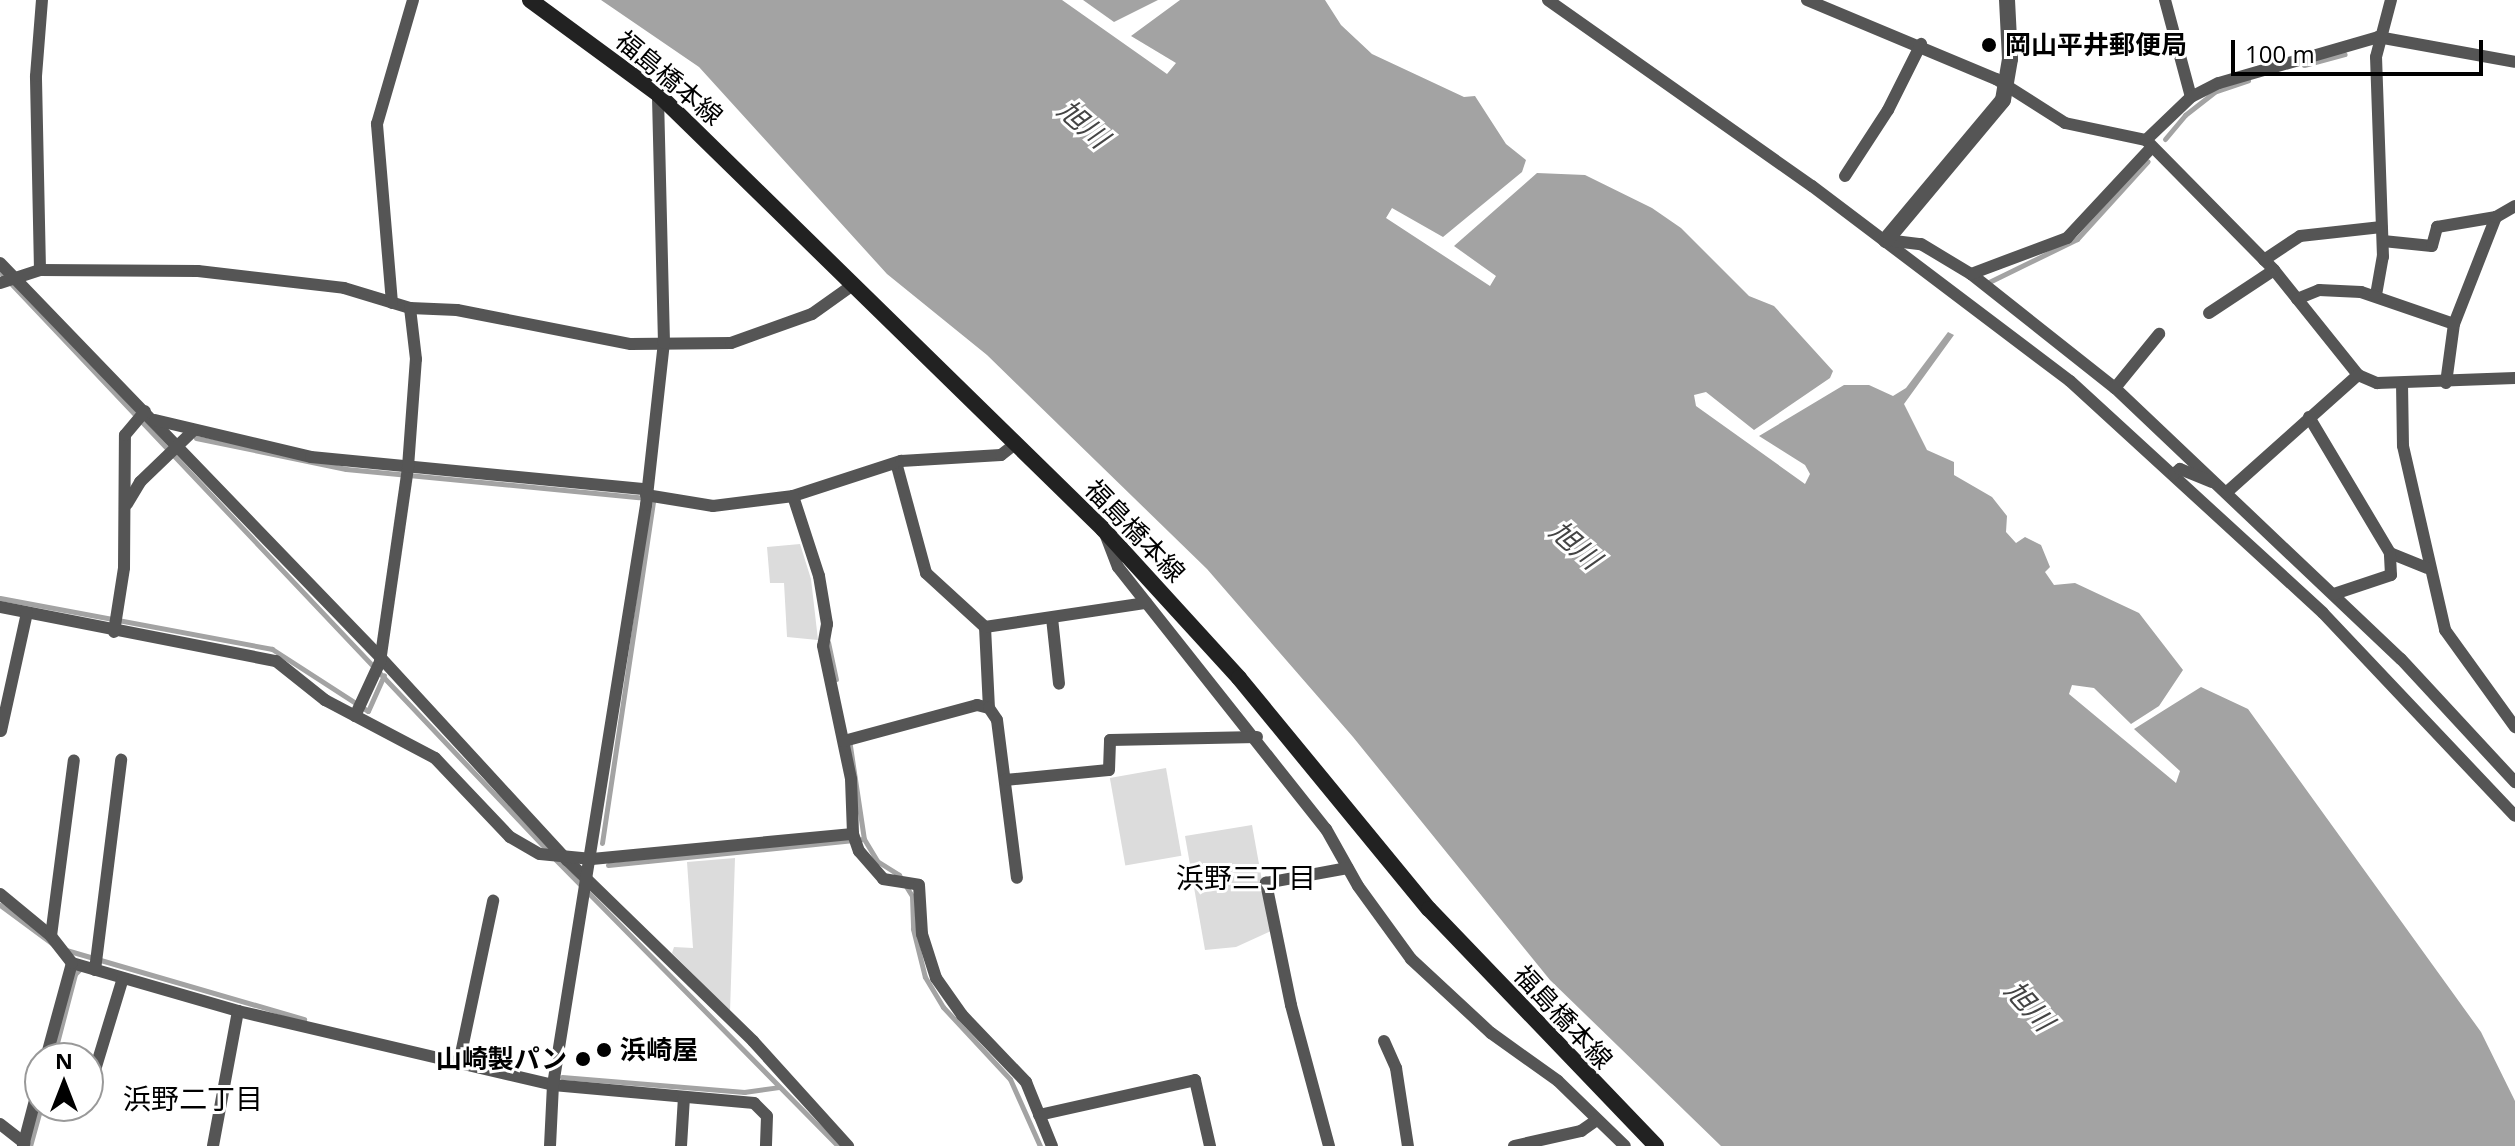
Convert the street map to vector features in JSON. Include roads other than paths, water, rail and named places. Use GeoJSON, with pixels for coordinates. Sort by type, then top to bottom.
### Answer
{"type":"FeatureCollection","features":[{"type":"Feature","properties":{"kind":"main road","name":"福島橋本線"},"geometry":{"type":"LineString","coordinates":[[530,0],[658,94],[1103,529],[1239,678],[1429,909],[1656,1146]]}},
{"type":"Feature","properties":{"kind":"street"},"geometry":{"type":"LineString","coordinates":[[40,270],[36,76],[42,0]]}},
{"type":"Feature","properties":{"kind":"street"},"geometry":{"type":"LineString","coordinates":[[392,303],[377,124],[413,0]]}},
{"type":"Feature","properties":{"kind":"street"},"geometry":{"type":"LineString","coordinates":[[1548,0],[1886,240],[2070,381],[2323,613],[2515,816]]}},
{"type":"Feature","properties":{"kind":"street"},"geometry":{"type":"LineString","coordinates":[[1807,0],[1921,44],[2008,88],[2065,123],[2148,144],[2274,270],[2358,375],[2402,383],[2515,378]]}},
{"type":"Feature","properties":{"kind":"street"},"geometry":{"type":"LineString","coordinates":[[1886,240],[1998,110],[2008,88],[2007,0]]}},
{"type":"Feature","properties":{"kind":"street"},"geometry":{"type":"LineString","coordinates":[[2165,0],[2191,97]]}},
{"type":"Feature","properties":{"kind":"street"},"geometry":{"type":"LineString","coordinates":[[2376,295],[2383,241],[2378,37],[2391,0]]}},
{"type":"Feature","properties":{"kind":"street"},"geometry":{"type":"LineString","coordinates":[[1971,274],[2067,238],[2191,97],[2288,60],[2378,37],[2515,62]]}},
{"type":"Feature","properties":{"kind":"street"},"geometry":{"type":"LineString","coordinates":[[1845,176],[1888,110],[1921,44]]}},
{"type":"Feature","properties":{"kind":"street"},"geometry":{"type":"LineString","coordinates":[[550,1146],[553,1085],[592,859],[646,492],[664,343],[658,94]]}},
{"type":"Feature","properties":{"kind":"street"},"geometry":{"type":"LineString","coordinates":[[2383,241],[2432,246],[2437,227],[2496,217],[2515,206]]}},
{"type":"Feature","properties":{"kind":"street"},"geometry":{"type":"LineString","coordinates":[[2446,383],[2454,324],[2496,217]]}},
{"type":"Feature","properties":{"kind":"street"},"geometry":{"type":"LineString","coordinates":[[2264,260],[2300,236],[2382,227]]}},
{"type":"Feature","properties":{"kind":"street"},"geometry":{"type":"LineString","coordinates":[[1886,240],[1921,244],[1971,274],[2115,388],[2334,594],[2515,782]]}},
{"type":"Feature","properties":{"kind":"street"},"geometry":{"type":"LineString","coordinates":[[0,263],[8,280],[147,414],[378,665],[563,859],[753,1041],[848,1146]]}},
{"type":"Feature","properties":{"kind":"street"},"geometry":{"type":"LineString","coordinates":[[8,280],[40,270],[198,271],[344,288],[410,308],[457,310],[631,344],[731,343],[812,314],[854,284]]}},
{"type":"Feature","properties":{"kind":"street"},"geometry":{"type":"LineString","coordinates":[[2209,313],[2274,270]]}},
{"type":"Feature","properties":{"kind":"street"},"geometry":{"type":"LineString","coordinates":[[2297,299],[2338,288],[2376,295],[2454,324]]}},
{"type":"Feature","properties":{"kind":"street"},"geometry":{"type":"LineString","coordinates":[[358,710],[378,665],[407,471],[416,359],[410,308]]}},
{"type":"Feature","properties":{"kind":"street"},"geometry":{"type":"LineString","coordinates":[[2115,388],[2159,334]]}},
{"type":"Feature","properties":{"kind":"street"},"geometry":{"type":"LineString","coordinates":[[2225,489],[2358,375]]}},
{"type":"Feature","properties":{"kind":"street"},"geometry":{"type":"LineString","coordinates":[[2402,383],[2403,446],[2427,568],[2445,630],[2515,727]]}},
{"type":"Feature","properties":{"kind":"street"},"geometry":{"type":"LineString","coordinates":[[115,625],[126,507],[123,453],[132,423],[147,414],[194,430],[311,457],[407,471],[646,492],[713,506],[793,496],[919,458],[1001,455],[1015,444]]}},
{"type":"Feature","properties":{"kind":"street"},"geometry":{"type":"LineString","coordinates":[[2309,417],[2390,553],[2391,575],[2334,594]]}},
{"type":"Feature","properties":{"kind":"street"},"geometry":{"type":"LineString","coordinates":[[126,507],[140,482],[194,430]]}},
{"type":"Feature","properties":{"kind":"street"},"geometry":{"type":"LineString","coordinates":[[897,466],[926,573],[985,627],[989,708],[997,720],[1017,878]]}},
{"type":"Feature","properties":{"kind":"street"},"geometry":{"type":"LineString","coordinates":[[2174,474],[2180,469],[2225,489]]}},
{"type":"Feature","properties":{"kind":"street"},"geometry":{"type":"LineString","coordinates":[[793,496],[819,576],[825,635],[847,740],[854,838],[871,868],[905,885],[919,885],[922,934],[936,978],[962,1015],[1026,1082],[1052,1146]]}},
{"type":"Feature","properties":{"kind":"street"},"geometry":{"type":"LineString","coordinates":[[1103,529],[1118,567],[1257,737],[1326,829],[1348,868],[1411,959],[1625,1146]]}},
{"type":"Feature","properties":{"kind":"street"},"geometry":{"type":"LineString","coordinates":[[2390,553],[2427,568]]}},
{"type":"Feature","properties":{"kind":"street"},"geometry":{"type":"LineString","coordinates":[[985,627],[1146,603]]}},
{"type":"Feature","properties":{"kind":"street"},"geometry":{"type":"LineString","coordinates":[[0,607],[115,625],[276,661],[325,700],[358,710],[435,758],[510,837],[540,854],[563,859],[592,859],[854,838]]}},
{"type":"Feature","properties":{"kind":"street"},"geometry":{"type":"LineString","coordinates":[[1,731],[27,613]]}},
{"type":"Feature","properties":{"kind":"street"},"geometry":{"type":"LineString","coordinates":[[1052,618],[1059,684]]}},
{"type":"Feature","properties":{"kind":"street"},"geometry":{"type":"LineString","coordinates":[[847,740],[977,705],[989,708]]}},
{"type":"Feature","properties":{"kind":"street"},"geometry":{"type":"LineString","coordinates":[[1005,780],[1109,770],[1110,740],[1257,737]]}},
{"type":"Feature","properties":{"kind":"street"},"geometry":{"type":"LineString","coordinates":[[56,945],[74,760]]}},
{"type":"Feature","properties":{"kind":"street"},"geometry":{"type":"LineString","coordinates":[[53,1042],[86,965],[121,760]]}},
{"type":"Feature","properties":{"kind":"street"},"geometry":{"type":"LineString","coordinates":[[1329,1146],[1291,1005],[1266,883],[1348,868]]}},
{"type":"Feature","properties":{"kind":"street"},"geometry":{"type":"LineString","coordinates":[[0,894],[56,945],[86,965],[123,978],[238,1011],[553,1085],[754,1103],[767,1116],[766,1146]]}},
{"type":"Feature","properties":{"kind":"street"},"geometry":{"type":"LineString","coordinates":[[459,1063],[493,901]]}},
{"type":"Feature","properties":{"kind":"street"},"geometry":{"type":"LineString","coordinates":[[104,1042],[123,978]]}},
{"type":"Feature","properties":{"kind":"street"},"geometry":{"type":"LineString","coordinates":[[213,1146],[238,1011]]}},
{"type":"Feature","properties":{"kind":"street"},"geometry":{"type":"LineString","coordinates":[[1384,1041],[1396,1068],[1408,1146]]}},
{"type":"Feature","properties":{"kind":"street"},"geometry":{"type":"LineString","coordinates":[[1039,1115],[1195,1080],[1210,1146]]}},
{"type":"Feature","properties":{"kind":"street"},"geometry":{"type":"LineString","coordinates":[[681,1146],[684,1097]]}},
{"type":"Feature","properties":{"kind":"street"},"geometry":{"type":"LineString","coordinates":[[1514,1146],[1581,1131],[1597,1120]]}},
{"type":"Feature","properties":{"kind":"street"},"geometry":{"type":"LineString","coordinates":[[0,1124],[23,1144],[31,1122]]}},
{"type":"Feature","properties":{"kind":"water","name":"旭川"},"geometry":{"type":"Polygon","coordinates":[[[601,0],[1062,0],[1167,74],[1176,63],[1131,36],[1180,0],[1325,0],[1341,25],[1372,54],[1464,97],[1475,96],[1506,144],[1526,160],[1522,172],[1443,237],[1392,208],[1386,218],[1490,286],[1496,276],[1454,246],[1537,173],[1585,175],[1652,208],[1681,228],[1749,296],[1774,306],[1833,371],[1830,378],[1754,430],[1706,392],[1694,395],[1696,406],[1805,484],[1810,474],[1805,465],[1759,436],[1844,385],[1869,385],[1893,396],[1906,388],[1948,332],[1954,335],[1904,404],[1927,450],[1954,462],[1954,475],[1992,497],[2007,516],[2006,532],[2016,543],[2025,537],[2041,545],[2050,567],[2045,572],[2054,585],[2075,583],[2139,613],[2183,670],[2159,706],[2131,724],[2094,688],[2072,685],[2069,694],[2176,783],[2180,771],[2134,729],[2201,687],[2248,709],[2481,1032],[2515,1101],[2515,1146],[1721,1146],[1550,980],[1353,737],[1207,569],[987,355],[887,274],[699,67],[601,0]]]}},
{"type":"Feature","properties":{"kind":"water"},"geometry":{"type":"Polygon","coordinates":[[[1083,0],[1158,0],[1114,22],[1083,0]]]}},
{"type":"Feature","properties":{"kind":"waterway"},"geometry":{"type":"LineString","coordinates":[[2304,65],[2345,54]]}},
{"type":"Feature","properties":{"kind":"waterway"},"geometry":{"type":"LineString","coordinates":[[2165,139],[2185,115],[2214,92],[2248,80]]}},
{"type":"Feature","properties":{"kind":"waterway"},"geometry":{"type":"LineString","coordinates":[[1989,282],[2077,239],[2148,161]]}},
{"type":"Feature","properties":{"kind":"waterway"},"geometry":{"type":"LineString","coordinates":[[0,272],[549,852]]}},
{"type":"Feature","properties":{"kind":"waterway"},"geometry":{"type":"LineString","coordinates":[[196,438],[346,469],[639,497]]}},
{"type":"Feature","properties":{"kind":"waterway"},"geometry":{"type":"LineString","coordinates":[[602,843],[653,500]]}},
{"type":"Feature","properties":{"kind":"waterway"},"geometry":{"type":"LineString","coordinates":[[0,598],[272,649],[368,711]]}},
{"type":"Feature","properties":{"kind":"waterway"},"geometry":{"type":"LineString","coordinates":[[828,642],[836,679]]}},
{"type":"Feature","properties":{"kind":"waterway"},"geometry":{"type":"LineString","coordinates":[[368,711],[384,675]]}},
{"type":"Feature","properties":{"kind":"waterway"},"geometry":{"type":"LineString","coordinates":[[849,739],[864,839]]}},
{"type":"Feature","properties":{"kind":"waterway"},"geometry":{"type":"LineString","coordinates":[[608,865],[864,839],[877,861],[899,875],[912,896],[913,929],[925,977],[943,1007],[1010,1079],[1040,1146]]}},
{"type":"Feature","properties":{"kind":"waterway"},"geometry":{"type":"LineString","coordinates":[[556,860],[838,1146]]}},
{"type":"Feature","properties":{"kind":"waterway"},"geometry":{"type":"LineString","coordinates":[[0,905],[57,947]]}},
{"type":"Feature","properties":{"kind":"waterway"},"geometry":{"type":"LineString","coordinates":[[66,950],[304,1019]]}},
{"type":"Feature","properties":{"kind":"waterway"},"geometry":{"type":"LineString","coordinates":[[57,1042],[75,974],[83,966]]}},
{"type":"Feature","properties":{"kind":"waterway"},"geometry":{"type":"LineString","coordinates":[[562,1077],[744,1092],[779,1087]]}},
{"type":"Feature","properties":{"kind":"waterway"},"geometry":{"type":"LineString","coordinates":[[30,1146],[37,1122]]}},
{"type":"Feature","properties":{"kind":"place","name":"岡山平井郵便局"},"geometry":{"type":"Point","coordinates":[1989,45]}},
{"type":"Feature","properties":{"kind":"place","name":"浜崎屋"},"geometry":{"type":"Point","coordinates":[604,1050]}},
{"type":"Feature","properties":{"kind":"place","name":"山崎製パン"},"geometry":{"type":"Point","coordinates":[583,1059]}},
{"type":"Feature","properties":{"kind":"district","name":"浜野三丁目"},"geometry":{"type":"Point","coordinates":[1246,877]}},
{"type":"Feature","properties":{"kind":"district","name":"浜野二丁目"},"geometry":{"type":"Point","coordinates":[193,1098]}}]}
